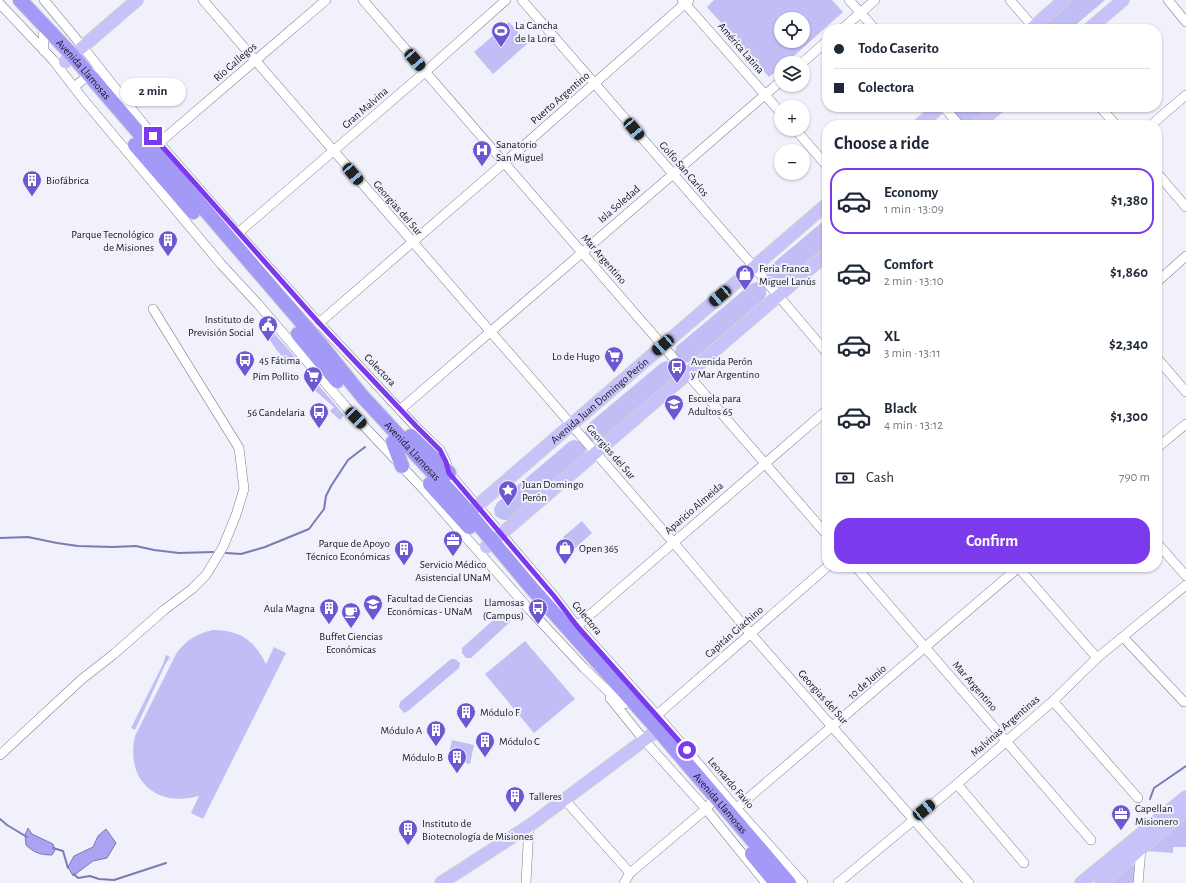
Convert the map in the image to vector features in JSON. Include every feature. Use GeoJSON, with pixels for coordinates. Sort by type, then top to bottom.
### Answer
{"type":"FeatureCollection","features":[{"type":"Feature","properties":{"kind":"highway","name":"Avenida Llamosas"},"geometry":{"type":"LineString","coordinates":[[9,0],[43,35],[70,58]]}},
{"type":"Feature","properties":{"kind":"highway","name":"Avenida Llamosas"},"geometry":{"type":"LineString","coordinates":[[20,0],[322,346],[354,387],[539,601],[627,701],[654,724],[733,811],[789,883]]}},
{"type":"Feature","properties":{"kind":"highway","name":"Avenida Llamosas"},"geometry":{"type":"LineString","coordinates":[[86,77],[150,163],[347,392],[393,442],[465,515]]}},
{"type":"Feature","properties":{"kind":"highway"},"geometry":{"type":"LineString","coordinates":[[354,387],[375,400],[449,473]]}},
{"type":"Feature","properties":{"kind":"highway"},"geometry":{"type":"LineString","coordinates":[[393,442],[402,466]]}},
{"type":"Feature","properties":{"kind":"highway","name":"Avenida Llamosas"},"geometry":{"type":"LineString","coordinates":[[627,701],[648,737],[776,883]]}},
{"type":"Feature","properties":{"kind":"main road"},"geometry":{"type":"LineString","coordinates":[[70,58],[137,0]]}},
{"type":"Feature","properties":{"kind":"main road"},"geometry":{"type":"LineString","coordinates":[[1037,24],[1064,0]]}},
{"type":"Feature","properties":{"kind":"main road"},"geometry":{"type":"LineString","coordinates":[[1095,24],[1122,0]]}},
{"type":"Feature","properties":{"kind":"main road"},"geometry":{"type":"LineString","coordinates":[[925,120],[934,112]]}},
{"type":"Feature","properties":{"kind":"main road"},"geometry":{"type":"LineString","coordinates":[[983,120],[992,112]]}},
{"type":"Feature","properties":{"kind":"main road","name":"Avenida Juan Domingo Perón"},"geometry":{"type":"LineString","coordinates":[[465,515],[822,208]]}},
{"type":"Feature","properties":{"kind":"main road"},"geometry":{"type":"LineString","coordinates":[[490,544],[822,258]]}},
{"type":"Feature","properties":{"kind":"main road"},"geometry":{"type":"LineString","coordinates":[[441,883],[529,826],[648,737]]}},
{"type":"Feature","properties":{"kind":"main road"},"geometry":{"type":"LineString","coordinates":[[1081,883],[1186,797]]}},
{"type":"Feature","properties":{"kind":"main road"},"geometry":{"type":"LineString","coordinates":[[1101,883],[1186,810]]}},
{"type":"Feature","properties":{"kind":"street","name":"Colectora"},"geometry":{"type":"LineString","coordinates":[[44,0],[70,58],[86,77],[221,264],[258,304],[351,413],[402,466],[465,515],[539,601],[584,668],[648,737]]}},
{"type":"Feature","properties":{"kind":"street","name":"Georgias del Sur"},"geometry":{"type":"LineString","coordinates":[[203,0],[751,634],[969,883]]}},
{"type":"Feature","properties":{"kind":"street","name":"Río Gallegos"},"geometry":{"type":"LineString","coordinates":[[159,143],[326,0]]}},
{"type":"Feature","properties":{"kind":"street","name":"Mar Argentino"},"geometry":{"type":"LineString","coordinates":[[363,0],[663,345],[764,464],[822,528]]}},
{"type":"Feature","properties":{"kind":"street","name":"Gran Malvina"},"geometry":{"type":"LineString","coordinates":[[238,233],[506,0]]}},
{"type":"Feature","properties":{"kind":"street","name":"Golfo San Carlos"},"geometry":{"type":"LineString","coordinates":[[522,0],[754,267],[822,348]]}},
{"type":"Feature","properties":{"kind":"street"},"geometry":{"type":"LineString","coordinates":[[849,0],[870,24]]}},
{"type":"Feature","properties":{"kind":"street"},"geometry":{"type":"LineString","coordinates":[[848,24],[875,0]]}},
{"type":"Feature","properties":{"kind":"street"},"geometry":{"type":"LineString","coordinates":[[1010,0],[1030,24]]}},
{"type":"Feature","properties":{"kind":"street"},"geometry":{"type":"LineString","coordinates":[[1168,0],[1186,22]]}},
{"type":"Feature","properties":{"kind":"street","name":"Puerto Argentino"},"geometry":{"type":"LineString","coordinates":[[319,323],[595,84],[686,1]]}},
{"type":"Feature","properties":{"kind":"street","name":"América Latina"},"geometry":{"type":"LineString","coordinates":[[686,1],[774,105]]}},
{"type":"Feature","properties":{"kind":"street","name":"Colectora"},"geometry":{"type":"LineString","coordinates":[[0,4],[44,51],[70,58]]}},
{"type":"Feature","properties":{"kind":"street"},"geometry":{"type":"LineString","coordinates":[[43,35],[44,51]]}},
{"type":"Feature","properties":{"kind":"street"},"geometry":{"type":"LineString","coordinates":[[810,56],[822,46]]}},
{"type":"Feature","properties":{"kind":"street","name":"Colectora"},"geometry":{"type":"LineString","coordinates":[[86,77],[159,143],[319,323],[440,450],[446,462],[465,515]]}},
{"type":"Feature","properties":{"kind":"street","name":"Isla Soledad"},"geometry":{"type":"LineString","coordinates":[[401,409],[774,87]]}},
{"type":"Feature","properties":{"kind":"street"},"geometry":{"type":"LineString","coordinates":[[1157,120],[1186,95]]}},
{"type":"Feature","properties":{"kind":"street"},"geometry":{"type":"LineString","coordinates":[[948,112],[955,120]]}},
{"type":"Feature","properties":{"kind":"street"},"geometry":{"type":"LineString","coordinates":[[1104,112],[1112,120]]}},
{"type":"Feature","properties":{"kind":"street"},"geometry":{"type":"LineString","coordinates":[[801,136],[822,160]]}},
{"type":"Feature","properties":{"kind":"street"},"geometry":{"type":"LineString","coordinates":[[1162,179],[1186,207]]}},
{"type":"Feature","properties":{"kind":"street"},"geometry":{"type":"LineString","coordinates":[[1162,278],[1186,256]]}},
{"type":"Feature","properties":{"kind":"street"},"geometry":{"type":"LineString","coordinates":[[0,754],[82,679],[114,654],[164,610],[192,590],[206,575],[223,547],[236,516],[244,489],[238,448],[153,309]]}},
{"type":"Feature","properties":{"kind":"street"},"geometry":{"type":"LineString","coordinates":[[1162,364],[1186,392]]}},
{"type":"Feature","properties":{"kind":"street","name":"Aparicio Almeida"},"geometry":{"type":"LineString","coordinates":[[577,626],[822,414]]}},
{"type":"Feature","properties":{"kind":"street"},"geometry":{"type":"LineString","coordinates":[[1162,444],[1186,424]]}},
{"type":"Feature","properties":{"kind":"street"},"geometry":{"type":"LineString","coordinates":[[1162,549],[1186,576]]}},
{"type":"Feature","properties":{"kind":"street","name":"Capitán Giachino"},"geometry":{"type":"LineString","coordinates":[[657,715],[822,571]]}},
{"type":"Feature","properties":{"kind":"street","name":"Mar Argentino"},"geometry":{"type":"LineString","coordinates":[[860,572],[1091,840]]}},
{"type":"Feature","properties":{"kind":"street","name":"10 de Junio"},"geometry":{"type":"LineString","coordinates":[[733,811],[1012,572]]}},
{"type":"Feature","properties":{"kind":"street"},"geometry":{"type":"LineString","coordinates":[[1022,572],[1097,658]]}},
{"type":"Feature","properties":{"kind":"street","name":"Malvinas Argentinas"},"geometry":{"type":"LineString","coordinates":[[838,883],[957,784],[1006,740],[1053,701],[1097,658],[1186,585]]}},
{"type":"Feature","properties":{"kind":"street","name":"Colectora"},"geometry":{"type":"LineString","coordinates":[[539,601],[577,626],[625,681],[627,701],[618,701],[584,668]]}},
{"type":"Feature","properties":{"kind":"street"},"geometry":{"type":"LineString","coordinates":[[1123,637],[1184,702]]}},
{"type":"Feature","properties":{"kind":"street","name":"Leonardo Favio"},"geometry":{"type":"LineString","coordinates":[[625,681],[657,715],[733,811],[803,883]]}},
{"type":"Feature","properties":{"kind":"street"},"geometry":{"type":"LineString","coordinates":[[1053,701],[1138,798]]}},
{"type":"Feature","properties":{"kind":"street"},"geometry":{"type":"LineString","coordinates":[[957,784],[1024,863]]}},
{"type":"Feature","properties":{"kind":"street"},"geometry":{"type":"LineString","coordinates":[[565,800],[630,872]]}},
{"type":"Feature","properties":{"kind":"street"},"geometry":{"type":"LineString","coordinates":[[624,883],[630,872],[708,806],[766,883]]}},
{"type":"Feature","properties":{"kind":"street"},"geometry":{"type":"LineString","coordinates":[[526,883],[529,826]]}},
{"type":"Feature","properties":{"kind":"street"},"geometry":{"type":"LineString","coordinates":[[1138,883],[1141,849]]}},
{"type":"Feature","properties":{"kind":"shaded area"},"geometry":{"type":"Polygon","coordinates":[[[714,0],[832,0],[843,12],[830,24],[822,24],[822,31],[810,42],[810,12],[774,12],[774,48],[803,48],[794,56],[774,56],[774,73],[769,77],[707,7],[714,0]]]}},
{"type":"Feature","properties":{"kind":"shaded area"},"geometry":{"type":"Polygon","coordinates":[[[1071,0],[1105,0],[1077,24],[1042,24],[1071,0]]]}},
{"type":"Feature","properties":{"kind":"shaded area","name":"La Cancha de la Lora"},"geometry":{"type":"Polygon","coordinates":[[[509,22],[528,43],[493,74],[474,52],[509,22]]]}},
{"type":"Feature","properties":{"kind":"shaded area"},"geometry":{"type":"Polygon","coordinates":[[[953,112],[986,112],[977,120],[959,120],[953,112]]]}},
{"type":"Feature","properties":{"kind":"shaded area"},"geometry":{"type":"Polygon","coordinates":[[[822,222],[822,249],[785,281],[775,282],[768,277],[770,266],[822,222]]]}},
{"type":"Feature","properties":{"kind":"shaded area"},"geometry":{"type":"Polygon","coordinates":[[[756,282],[762,284],[765,288],[766,293],[764,299],[692,361],[683,362],[679,361],[675,357],[677,346],[751,284],[756,282]]]}},
{"type":"Feature","properties":{"kind":"shaded area"},"geometry":{"type":"Polygon","coordinates":[[[265,323],[295,357],[289,362],[277,351],[261,326],[265,323]]]}},
{"type":"Feature","properties":{"kind":"shaded area"},"geometry":{"type":"Polygon","coordinates":[[[666,361],[672,363],[676,369],[674,378],[602,440],[592,441],[585,436],[587,425],[661,363],[666,361]]]}},
{"type":"Feature","properties":{"kind":"shaded area"},"geometry":{"type":"Polygon","coordinates":[[[308,373],[344,415],[340,420],[330,411],[334,407],[311,387],[303,377],[308,373]]]}},
{"type":"Feature","properties":{"kind":"shaded area"},"geometry":{"type":"Polygon","coordinates":[[[575,440],[583,444],[586,450],[584,456],[511,519],[502,520],[495,515],[494,509],[497,503],[570,441],[575,440]]]}},
{"type":"Feature","properties":{"kind":"shaded area"},"geometry":{"type":"Polygon","coordinates":[[[582,521],[592,533],[574,549],[563,537],[582,521]]]}},
{"type":"Feature","properties":{"kind":"shaded area"},"geometry":{"type":"Polygon","coordinates":[[[506,612],[511,617],[510,622],[471,658],[466,658],[462,653],[462,648],[501,613],[506,612]]]}},
{"type":"Feature","properties":{"kind":"shaded area"},"geometry":{"type":"Polygon","coordinates":[[[213,630],[231,632],[245,638],[256,649],[266,664],[274,647],[286,653],[203,819],[191,813],[199,796],[183,799],[169,798],[157,794],[147,787],[135,766],[133,752],[135,736],[176,654],[192,638],[201,633],[213,630]]]}},
{"type":"Feature","properties":{"kind":"shaded area"},"geometry":{"type":"Polygon","coordinates":[[[525,641],[575,699],[534,733],[485,674],[525,641]]]}},
{"type":"Feature","properties":{"kind":"shaded area"},"geometry":{"type":"Polygon","coordinates":[[[166,655],[170,657],[135,730],[131,728],[166,655]]]}},
{"type":"Feature","properties":{"kind":"shaded area"},"geometry":{"type":"Polygon","coordinates":[[[451,659],[455,659],[460,663],[459,668],[404,713],[399,707],[400,702],[451,659]]]}},
{"type":"Feature","properties":{"kind":"shaded area"},"geometry":{"type":"Polygon","coordinates":[[[452,740],[474,745],[470,764],[448,759],[452,740]]]}},
{"type":"Feature","properties":{"kind":"shaded area"},"geometry":{"type":"Polygon","coordinates":[[[1186,818],[1186,847],[1173,847],[1173,853],[1145,851],[1186,818]]]}},
{"type":"Feature","properties":{"kind":"shaded area"},"geometry":{"type":"Polygon","coordinates":[[[28,828],[32,834],[53,844],[55,850],[52,855],[38,853],[26,845],[25,835],[28,828]]]}},
{"type":"Feature","properties":{"kind":"shaded area"},"geometry":{"type":"Polygon","coordinates":[[[106,829],[116,843],[107,858],[93,861],[73,876],[68,867],[74,856],[93,847],[98,836],[106,829]]]}},
{"type":"Feature","properties":{"kind":"shaded area"},"geometry":{"type":"Polygon","coordinates":[[[1132,864],[1137,868],[1135,883],[1108,883],[1132,864]]]}},
{"type":"Feature","properties":{"kind":"waterway"},"geometry":{"type":"LineString","coordinates":[[226,553],[241,554],[265,547],[309,529],[324,509],[326,496],[348,460],[365,447]]}},
{"type":"Feature","properties":{"kind":"waterway"},"geometry":{"type":"LineString","coordinates":[[0,538],[28,537],[78,546],[136,546],[179,553],[213,552]]}},
{"type":"Feature","properties":{"kind":"waterway"},"geometry":{"type":"LineString","coordinates":[[1150,799],[1154,788],[1186,766]]}},
{"type":"Feature","properties":{"kind":"waterway"},"geometry":{"type":"LineString","coordinates":[[0,819],[27,837]]}},
{"type":"Feature","properties":{"kind":"waterway"},"geometry":{"type":"LineString","coordinates":[[53,848],[63,851],[68,868]]}},
{"type":"Feature","properties":{"kind":"waterway"},"geometry":{"type":"LineString","coordinates":[[74,874],[78,878],[90,876],[99,879],[114,880],[166,863]]}},
{"type":"Feature","properties":{"kind":"place","name":"La Cancha de la Lora"},"geometry":{"type":"Point","coordinates":[501,48]}},
{"type":"Feature","properties":{"kind":"place","name":"Sanatorio San Miguel"},"geometry":{"type":"Point","coordinates":[482,167]}},
{"type":"Feature","properties":{"kind":"place","name":"Biofábrica"},"geometry":{"type":"Point","coordinates":[32,197]}},
{"type":"Feature","properties":{"kind":"place","name":"Parque Tecnológico de Misiones"},"geometry":{"type":"Point","coordinates":[168,257]}},
{"type":"Feature","properties":{"kind":"place","name":"Feria Franca Miguel Lanús"},"geometry":{"type":"Point","coordinates":[745,291]}},
{"type":"Feature","properties":{"kind":"place","name":"Instituto de Previsión Social"},"geometry":{"type":"Point","coordinates":[268,342]}},
{"type":"Feature","properties":{"kind":"place","name":"Lo de Hugo"},"geometry":{"type":"Point","coordinates":[614,373]}},
{"type":"Feature","properties":{"kind":"place","name":"45 Fátima"},"geometry":{"type":"Point","coordinates":[245,377]}},
{"type":"Feature","properties":{"kind":"place","name":"Avenida Perón y Mar Argentino"},"geometry":{"type":"Point","coordinates":[677,384]}},
{"type":"Feature","properties":{"kind":"place","name":"Pim Pollito"},"geometry":{"type":"Point","coordinates":[313,393]}},
{"type":"Feature","properties":{"kind":"place","name":"Escuela para Adultos 65"},"geometry":{"type":"Point","coordinates":[674,421]}},
{"type":"Feature","properties":{"kind":"place","name":"56 Candelaria"},"geometry":{"type":"Point","coordinates":[319,429]}},
{"type":"Feature","properties":{"kind":"place","name":"Juan Domingo Perón"},"geometry":{"type":"Point","coordinates":[508,507]}},
{"type":"Feature","properties":{"kind":"place","name":"Servicio Médico Asistencial UNaM"},"geometry":{"type":"Point","coordinates":[453,557]}},
{"type":"Feature","properties":{"kind":"place","name":"Open 365"},"geometry":{"type":"Point","coordinates":[565,565]}},
{"type":"Feature","properties":{"kind":"place","name":"Parque de Apoyo Técnico Económicas"},"geometry":{"type":"Point","coordinates":[404,566]}},
{"type":"Feature","properties":{"kind":"place","name":"Facultad de Ciencias Económicas - UNaM"},"geometry":{"type":"Point","coordinates":[373,621]}},
{"type":"Feature","properties":{"kind":"place","name":"Aula Magna"},"geometry":{"type":"Point","coordinates":[329,625]}},
{"type":"Feature","properties":{"kind":"place","name":"Llamosas (Campus)"},"geometry":{"type":"Point","coordinates":[538,625]}},
{"type":"Feature","properties":{"kind":"place","name":"Buffet Ciencias Económicas"},"geometry":{"type":"Point","coordinates":[351,629]}},
{"type":"Feature","properties":{"kind":"place","name":"Módulo F"},"geometry":{"type":"Point","coordinates":[466,729]}},
{"type":"Feature","properties":{"kind":"place","name":"Módulo A"},"geometry":{"type":"Point","coordinates":[436,747]}},
{"type":"Feature","properties":{"kind":"place","name":"Módulo C"},"geometry":{"type":"Point","coordinates":[485,758]}},
{"type":"Feature","properties":{"kind":"place","name":"Módulo B"},"geometry":{"type":"Point","coordinates":[457,774]}},
{"type":"Feature","properties":{"kind":"place","name":"Talleres"},"geometry":{"type":"Point","coordinates":[515,813]}},
{"type":"Feature","properties":{"kind":"place","name":"Capellan Misionero"},"geometry":{"type":"Point","coordinates":[1121,831]}},
{"type":"Feature","properties":{"kind":"place","name":"Instituto de Biotecnología de Misiones"},"geometry":{"type":"Point","coordinates":[408,846]}},
{"type":"Feature","properties":{"kind":"route"},"geometry":{"type":"LineString","coordinates":[[153,136],[319,323],[440,450],[446,462],[449,473],[554,596],[577,626],[687,750]]}}]}
